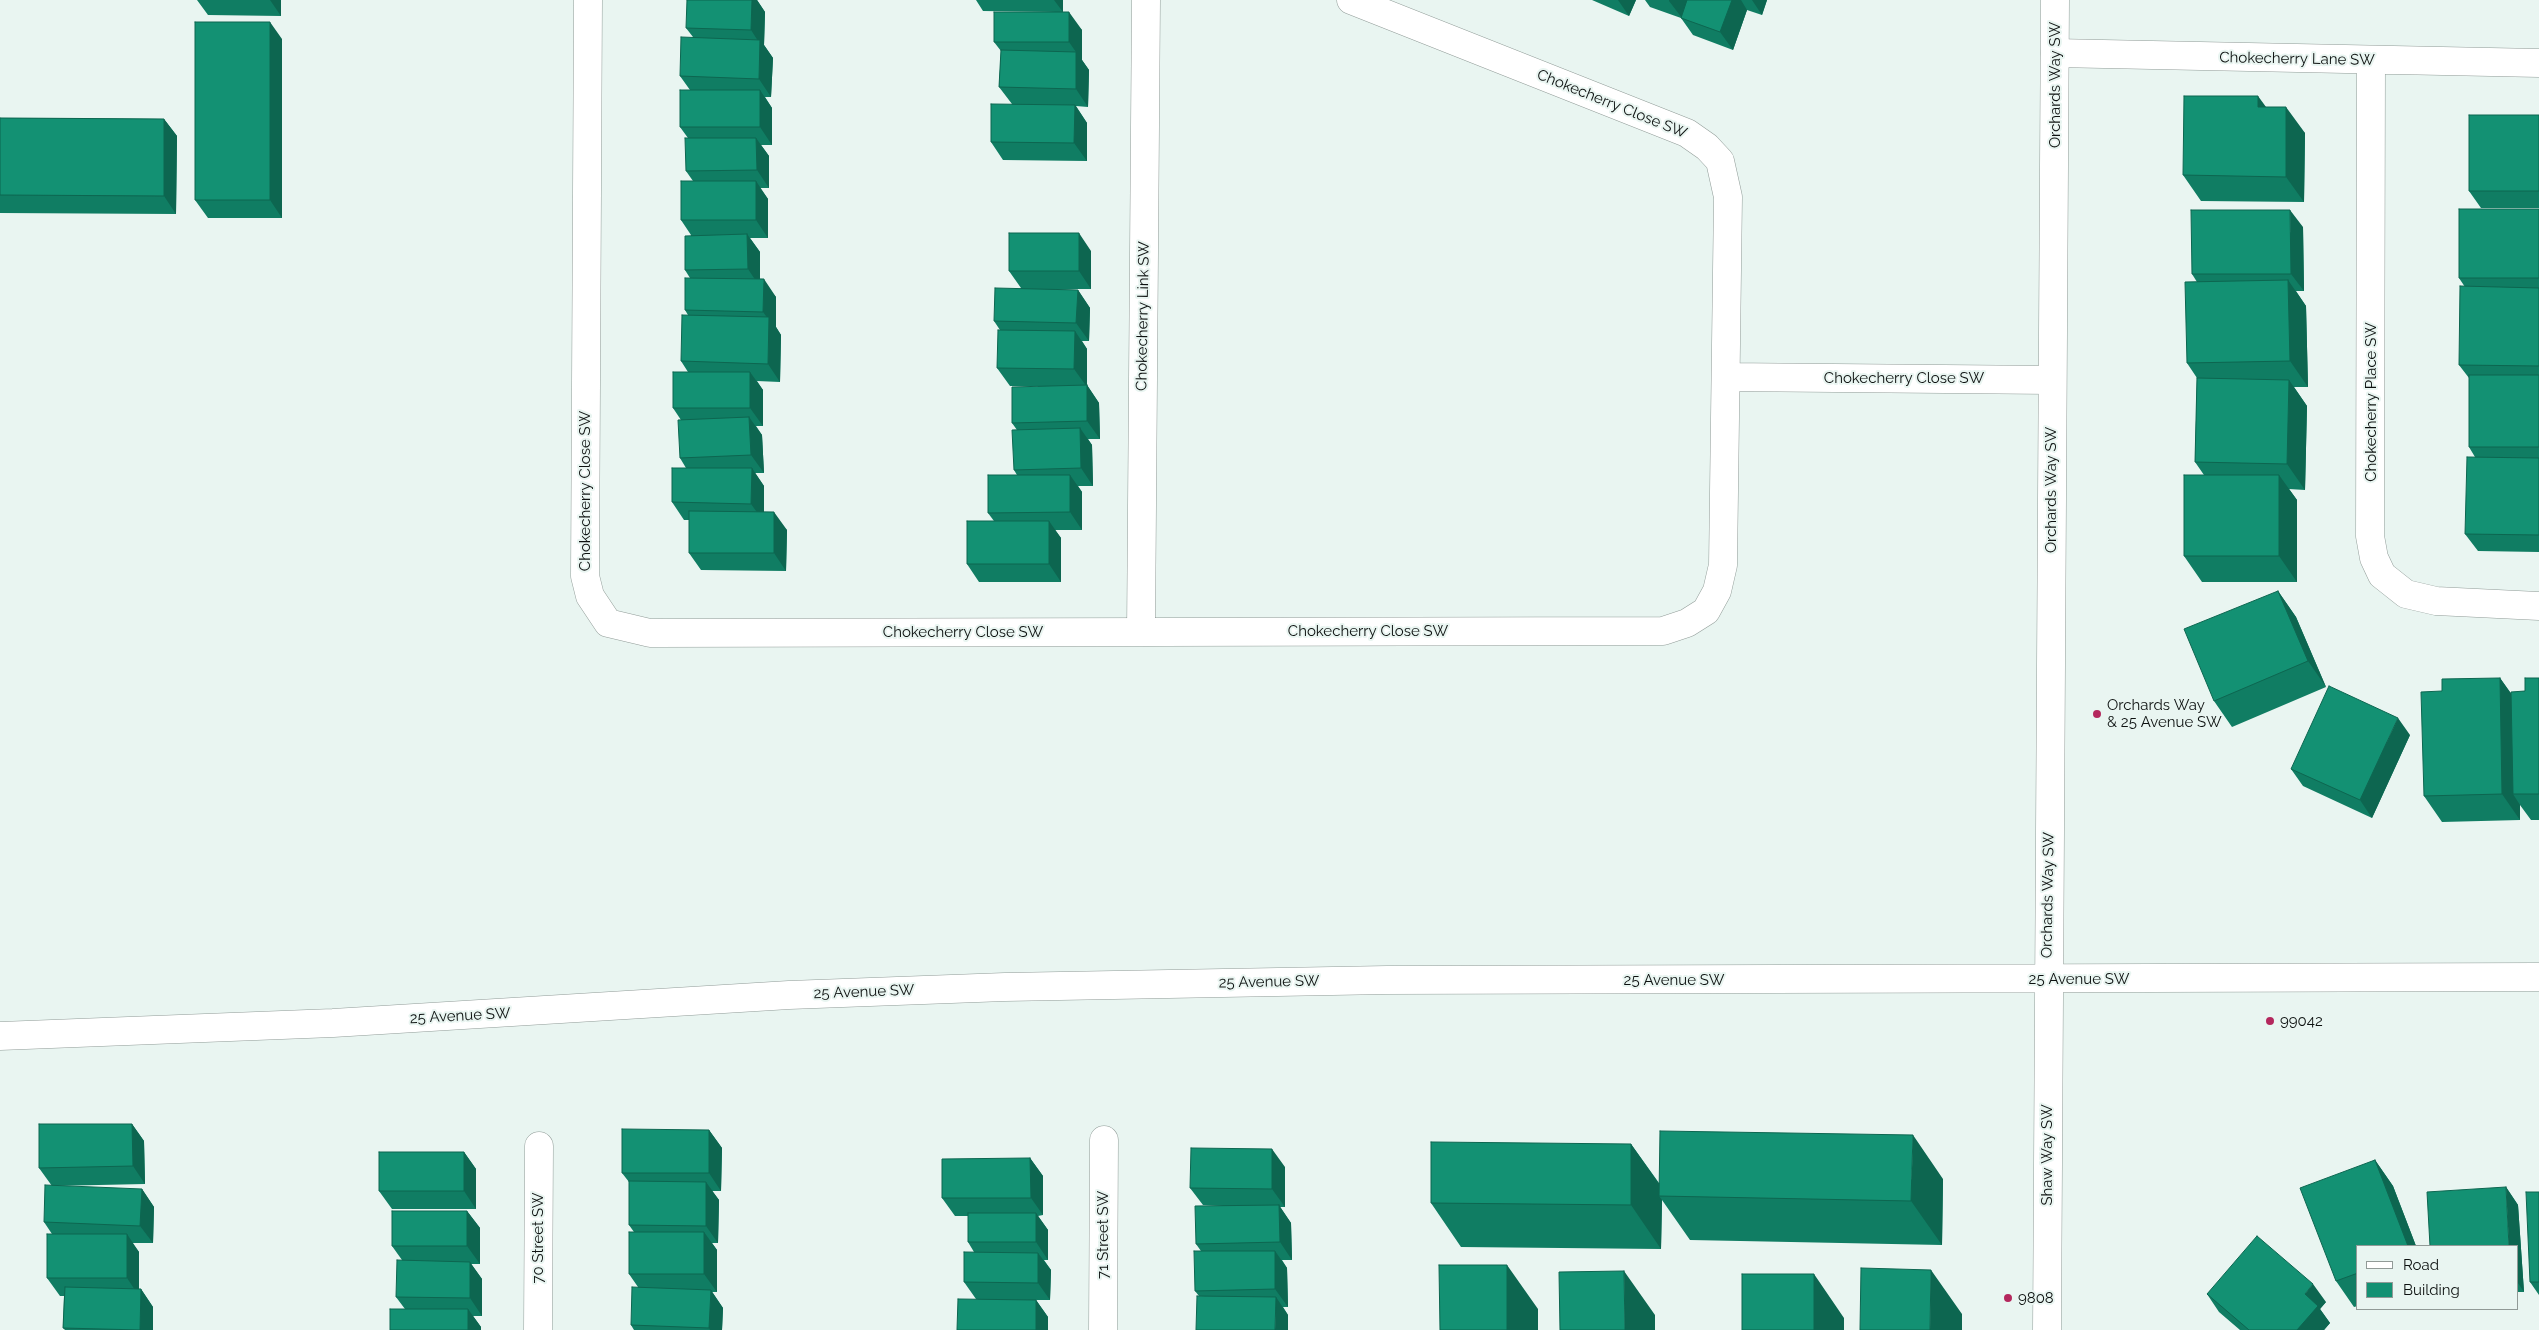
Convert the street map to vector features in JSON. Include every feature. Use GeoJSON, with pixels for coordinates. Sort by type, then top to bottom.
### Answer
{"type":"FeatureCollection","features":[{"type":"Feature","properties":{"kind":"street","name":"Chokecherry Close SW"},"geometry":{"type":"LineString","coordinates":[[588,0],[585,576],[590,596],[608,623],[650,633],[1663,631],[1687,623],[1706,611],[1717,591],[1723,565],[1728,197],[1720,161],[1707,147],[1687,133],[1351,0]]}},
{"type":"Feature","properties":{"kind":"street","name":"Chokecherry Link SW"},"geometry":{"type":"LineString","coordinates":[[1141,632],[1146,0]]}},
{"type":"Feature","properties":{"kind":"street","name":"Orchards Way SW"},"geometry":{"type":"LineString","coordinates":[[2047,979],[2055,0]]}},
{"type":"Feature","properties":{"kind":"street","name":"Chokecherry Lane SW"},"geometry":{"type":"LineString","coordinates":[[2055,53],[2539,63]]}},
{"type":"Feature","properties":{"kind":"street","name":"Chokecherry Place SW"},"geometry":{"type":"LineString","coordinates":[[2371,61],[2370,536],[2374,558],[2382,575],[2406,594],[2436,601],[2539,606]]}},
{"type":"Feature","properties":{"kind":"street","name":"Chokecherry Close SW"},"geometry":{"type":"LineString","coordinates":[[1726,377],[2052,380]]}},
{"type":"Feature","properties":{"kind":"street","name":"25 Avenue SW"},"geometry":{"type":"LineString","coordinates":[[0,1036],[314,1024],[789,996],[1005,987],[1387,980],[2539,977]]}},
{"type":"Feature","properties":{"kind":"street","name":"Shaw Way SW"},"geometry":{"type":"LineString","coordinates":[[2046,1330],[2047,979]]}},
{"type":"Feature","properties":{"kind":"street","name":"71 Street SW"},"geometry":{"type":"LineString","coordinates":[[1103,1330],[1104,1140]]}},
{"type":"Feature","properties":{"kind":"street","name":"70 Street SW"},"geometry":{"type":"LineString","coordinates":[[538,1330],[539,1146]]}},
{"type":"Feature","properties":{"kind":"building"},"geometry":{"type":"Polygon","coordinates":[[[687,0],[752,0],[751,30],[686,28],[687,0]]]}},
{"type":"Feature","properties":{"kind":"building"},"geometry":{"type":"Polygon","coordinates":[[[1687,0],[1732,0],[1720,32],[1681,18],[1687,0]]]}},
{"type":"Feature","properties":{"kind":"building"},"geometry":{"type":"Polygon","coordinates":[[[994,12],[1069,12],[1069,42],[994,42],[994,12]]]}},
{"type":"Feature","properties":{"kind":"building"},"geometry":{"type":"Polygon","coordinates":[[[195,22],[270,22],[270,200],[195,200],[195,22]]]}},
{"type":"Feature","properties":{"kind":"building"},"geometry":{"type":"Polygon","coordinates":[[[681,37],[760,40],[759,79],[680,76],[681,37]]]}},
{"type":"Feature","properties":{"kind":"building"},"geometry":{"type":"Polygon","coordinates":[[[1001,50],[1076,52],[1076,89],[999,87],[1001,50]]]}},
{"type":"Feature","properties":{"kind":"building"},"geometry":{"type":"Polygon","coordinates":[[[680,90],[760,90],[760,127],[680,127],[680,90]]]}},
{"type":"Feature","properties":{"kind":"building"},"geometry":{"type":"Polygon","coordinates":[[[2184,96],[2258,96],[2258,107],[2286,107],[2286,177],[2183,175],[2184,96]]]}},
{"type":"Feature","properties":{"kind":"building"},"geometry":{"type":"Polygon","coordinates":[[[991,104],[1075,105],[1074,143],[991,142],[991,104]]]}},
{"type":"Feature","properties":{"kind":"building"},"geometry":{"type":"Polygon","coordinates":[[[2469,115],[2539,115],[2539,191],[2469,191],[2469,115]]]}},
{"type":"Feature","properties":{"kind":"building"},"geometry":{"type":"Polygon","coordinates":[[[0,118],[164,119],[164,196],[0,195],[0,118]]]}},
{"type":"Feature","properties":{"kind":"building"},"geometry":{"type":"Polygon","coordinates":[[[685,138],[756,138],[757,170],[686,171],[685,138]]]}},
{"type":"Feature","properties":{"kind":"building"},"geometry":{"type":"Polygon","coordinates":[[[681,181],[756,181],[756,220],[681,220],[681,181]]]}},
{"type":"Feature","properties":{"kind":"building"},"geometry":{"type":"Polygon","coordinates":[[[2459,209],[2539,209],[2539,278],[2459,278],[2459,209]]]}},
{"type":"Feature","properties":{"kind":"building"},"geometry":{"type":"Polygon","coordinates":[[[2191,210],[2290,210],[2291,274],[2192,274],[2191,210]]]}},
{"type":"Feature","properties":{"kind":"building"},"geometry":{"type":"Polygon","coordinates":[[[1009,233],[1079,233],[1079,271],[1009,271],[1009,233]]]}},
{"type":"Feature","properties":{"kind":"building"},"geometry":{"type":"Polygon","coordinates":[[[747,234],[748,269],[685,270],[685,236],[747,234]]]}},
{"type":"Feature","properties":{"kind":"building"},"geometry":{"type":"Polygon","coordinates":[[[685,278],[764,279],[763,312],[685,310],[685,278]]]}},
{"type":"Feature","properties":{"kind":"building"},"geometry":{"type":"Polygon","coordinates":[[[2288,280],[2290,361],[2187,363],[2185,282],[2288,280]]]}},
{"type":"Feature","properties":{"kind":"building"},"geometry":{"type":"Polygon","coordinates":[[[2460,286],[2539,288],[2539,366],[2459,365],[2460,286]]]}},
{"type":"Feature","properties":{"kind":"building"},"geometry":{"type":"Polygon","coordinates":[[[995,288],[1078,290],[1076,323],[994,321],[995,288]]]}},
{"type":"Feature","properties":{"kind":"building"},"geometry":{"type":"Polygon","coordinates":[[[682,315],[769,317],[768,364],[681,361],[682,315]]]}},
{"type":"Feature","properties":{"kind":"building"},"geometry":{"type":"Polygon","coordinates":[[[998,330],[1075,331],[1074,369],[997,368],[998,330]]]}},
{"type":"Feature","properties":{"kind":"building"},"geometry":{"type":"Polygon","coordinates":[[[673,372],[750,372],[750,408],[673,408],[673,372]]]}},
{"type":"Feature","properties":{"kind":"building"},"geometry":{"type":"Polygon","coordinates":[[[2469,375],[2539,375],[2539,447],[2469,447],[2469,375]]]}},
{"type":"Feature","properties":{"kind":"building"},"geometry":{"type":"Polygon","coordinates":[[[2197,378],[2289,380],[2287,464],[2195,462],[2197,378]]]}},
{"type":"Feature","properties":{"kind":"building"},"geometry":{"type":"Polygon","coordinates":[[[1087,385],[1087,421],[1012,423],[1012,387],[1087,385]]]}},
{"type":"Feature","properties":{"kind":"building"},"geometry":{"type":"Polygon","coordinates":[[[749,417],[751,455],[680,458],[678,420],[749,417]]]}},
{"type":"Feature","properties":{"kind":"building"},"geometry":{"type":"Polygon","coordinates":[[[1080,428],[1081,468],[1014,470],[1012,430],[1080,428]]]}},
{"type":"Feature","properties":{"kind":"building"},"geometry":{"type":"Polygon","coordinates":[[[2467,457],[2539,458],[2539,535],[2465,534],[2467,457]]]}},
{"type":"Feature","properties":{"kind":"building"},"geometry":{"type":"Polygon","coordinates":[[[672,468],[752,468],[751,504],[672,502],[672,468]]]}},
{"type":"Feature","properties":{"kind":"building"},"geometry":{"type":"Polygon","coordinates":[[[988,475],[1070,475],[1070,512],[988,513],[988,475]]]}},
{"type":"Feature","properties":{"kind":"building"},"geometry":{"type":"Polygon","coordinates":[[[2184,475],[2279,475],[2279,556],[2184,556],[2184,475]]]}},
{"type":"Feature","properties":{"kind":"building"},"geometry":{"type":"Polygon","coordinates":[[[689,511],[774,512],[774,553],[689,553],[689,511]]]}},
{"type":"Feature","properties":{"kind":"building"},"geometry":{"type":"Polygon","coordinates":[[[967,521],[1049,521],[1049,564],[967,564],[967,521]]]}},
{"type":"Feature","properties":{"kind":"building"},"geometry":{"type":"Polygon","coordinates":[[[2278,591],[2308,661],[2214,701],[2184,629],[2278,591]]]}},
{"type":"Feature","properties":{"kind":"building"},"geometry":{"type":"Polygon","coordinates":[[[2500,678],[2502,794],[2424,796],[2421,692],[2442,691],[2442,679],[2500,678]]]}},
{"type":"Feature","properties":{"kind":"building"},"geometry":{"type":"Polygon","coordinates":[[[2525,678],[2539,678],[2539,794],[2513,794],[2511,692],[2525,691],[2525,678]]]}},
{"type":"Feature","properties":{"kind":"building"},"geometry":{"type":"Polygon","coordinates":[[[2329,686],[2398,718],[2360,800],[2291,769],[2329,686]]]}},
{"type":"Feature","properties":{"kind":"building"},"geometry":{"type":"Polygon","coordinates":[[[39,1124],[132,1124],[133,1166],[39,1168],[39,1124]]]}},
{"type":"Feature","properties":{"kind":"building"},"geometry":{"type":"Polygon","coordinates":[[[622,1129],[709,1130],[709,1173],[622,1173],[622,1129]]]}},
{"type":"Feature","properties":{"kind":"building"},"geometry":{"type":"Polygon","coordinates":[[[1660,1131],[1913,1135],[1911,1201],[1659,1196],[1660,1131]]]}},
{"type":"Feature","properties":{"kind":"building"},"geometry":{"type":"Polygon","coordinates":[[[1431,1142],[1631,1144],[1631,1205],[1431,1203],[1431,1142]]]}},
{"type":"Feature","properties":{"kind":"building"},"geometry":{"type":"Polygon","coordinates":[[[1191,1148],[1272,1149],[1272,1189],[1190,1188],[1191,1148]]]}},
{"type":"Feature","properties":{"kind":"building"},"geometry":{"type":"Polygon","coordinates":[[[379,1152],[464,1152],[464,1191],[379,1191],[379,1152]]]}},
{"type":"Feature","properties":{"kind":"building"},"geometry":{"type":"Polygon","coordinates":[[[1030,1158],[1031,1198],[942,1198],[942,1159],[1030,1158]]]}},
{"type":"Feature","properties":{"kind":"building"},"geometry":{"type":"Polygon","coordinates":[[[2375,1160],[2408,1245],[2356,1245],[2356,1274],[2336,1281],[2300,1188],[2375,1160]]]}},
{"type":"Feature","properties":{"kind":"building"},"geometry":{"type":"Polygon","coordinates":[[[629,1181],[706,1182],[706,1226],[629,1225],[629,1181]]]}},
{"type":"Feature","properties":{"kind":"building"},"geometry":{"type":"Polygon","coordinates":[[[45,1185],[142,1189],[140,1226],[44,1222],[45,1185]]]}},
{"type":"Feature","properties":{"kind":"building"},"geometry":{"type":"Polygon","coordinates":[[[2506,1187],[2509,1245],[2430,1245],[2427,1192],[2506,1187]]]}},
{"type":"Feature","properties":{"kind":"building"},"geometry":{"type":"Polygon","coordinates":[[[2526,1192],[2539,1192],[2539,1282],[2530,1282],[2526,1192]]]}},
{"type":"Feature","properties":{"kind":"building"},"geometry":{"type":"Polygon","coordinates":[[[1279,1205],[1280,1242],[1196,1244],[1195,1206],[1279,1205]]]}},
{"type":"Feature","properties":{"kind":"building"},"geometry":{"type":"Polygon","coordinates":[[[392,1211],[467,1211],[467,1246],[392,1246],[392,1211]]]}},
{"type":"Feature","properties":{"kind":"building"},"geometry":{"type":"Polygon","coordinates":[[[968,1213],[1036,1213],[1036,1242],[968,1242],[968,1213]]]}},
{"type":"Feature","properties":{"kind":"building"},"geometry":{"type":"Polygon","coordinates":[[[629,1232],[704,1232],[704,1274],[629,1274],[629,1232]]]}},
{"type":"Feature","properties":{"kind":"building"},"geometry":{"type":"Polygon","coordinates":[[[47,1234],[127,1234],[127,1278],[47,1278],[47,1234]]]}},
{"type":"Feature","properties":{"kind":"building"},"geometry":{"type":"Polygon","coordinates":[[[2257,1236],[2313,1284],[2305,1294],[2318,1306],[2297,1330],[2249,1330],[2207,1294],[2257,1236]]]}},
{"type":"Feature","properties":{"kind":"building"},"geometry":{"type":"Polygon","coordinates":[[[1194,1251],[1275,1251],[1275,1289],[1195,1291],[1194,1251]]]}},
{"type":"Feature","properties":{"kind":"building"},"geometry":{"type":"Polygon","coordinates":[[[964,1252],[1038,1253],[1038,1283],[964,1282],[964,1252]]]}},
{"type":"Feature","properties":{"kind":"building"},"geometry":{"type":"Polygon","coordinates":[[[397,1260],[470,1262],[470,1298],[396,1297],[397,1260]]]}},
{"type":"Feature","properties":{"kind":"building"},"geometry":{"type":"Polygon","coordinates":[[[1439,1265],[1507,1265],[1507,1330],[1440,1330],[1439,1265]]]}},
{"type":"Feature","properties":{"kind":"building"},"geometry":{"type":"Polygon","coordinates":[[[1861,1268],[1931,1270],[1930,1330],[1860,1330],[1861,1268]]]}},
{"type":"Feature","properties":{"kind":"building"},"geometry":{"type":"Polygon","coordinates":[[[1624,1271],[1625,1330],[1560,1330],[1559,1272],[1624,1271]]]}},
{"type":"Feature","properties":{"kind":"building"},"geometry":{"type":"Polygon","coordinates":[[[1742,1274],[1814,1274],[1814,1330],[1742,1330],[1742,1274]]]}},
{"type":"Feature","properties":{"kind":"building"},"geometry":{"type":"Polygon","coordinates":[[[65,1287],[141,1289],[140,1330],[63,1328],[65,1287]]]}},
{"type":"Feature","properties":{"kind":"building"},"geometry":{"type":"Polygon","coordinates":[[[632,1287],[711,1290],[709,1328],[631,1325],[632,1287]]]}},
{"type":"Feature","properties":{"kind":"building"},"geometry":{"type":"Polygon","coordinates":[[[1197,1296],[1276,1297],[1275,1330],[1196,1330],[1197,1296]]]}},
{"type":"Feature","properties":{"kind":"building"},"geometry":{"type":"Polygon","coordinates":[[[958,1299],[1036,1300],[1036,1330],[957,1330],[958,1299]]]}},
{"type":"Feature","properties":{"kind":"building"},"geometry":{"type":"Polygon","coordinates":[[[390,1309],[468,1309],[468,1330],[390,1330],[390,1309]]]}},
{"type":"Feature","properties":{"kind":"place","name":"Orchards Way & 25 Avenue SW"},"geometry":{"type":"Point","coordinates":[2097,714]}},
{"type":"Feature","properties":{"kind":"place","name":"99042"},"geometry":{"type":"Point","coordinates":[2270,1021]}},
{"type":"Feature","properties":{"kind":"place","name":"9808"},"geometry":{"type":"Point","coordinates":[2008,1298]}}]}
